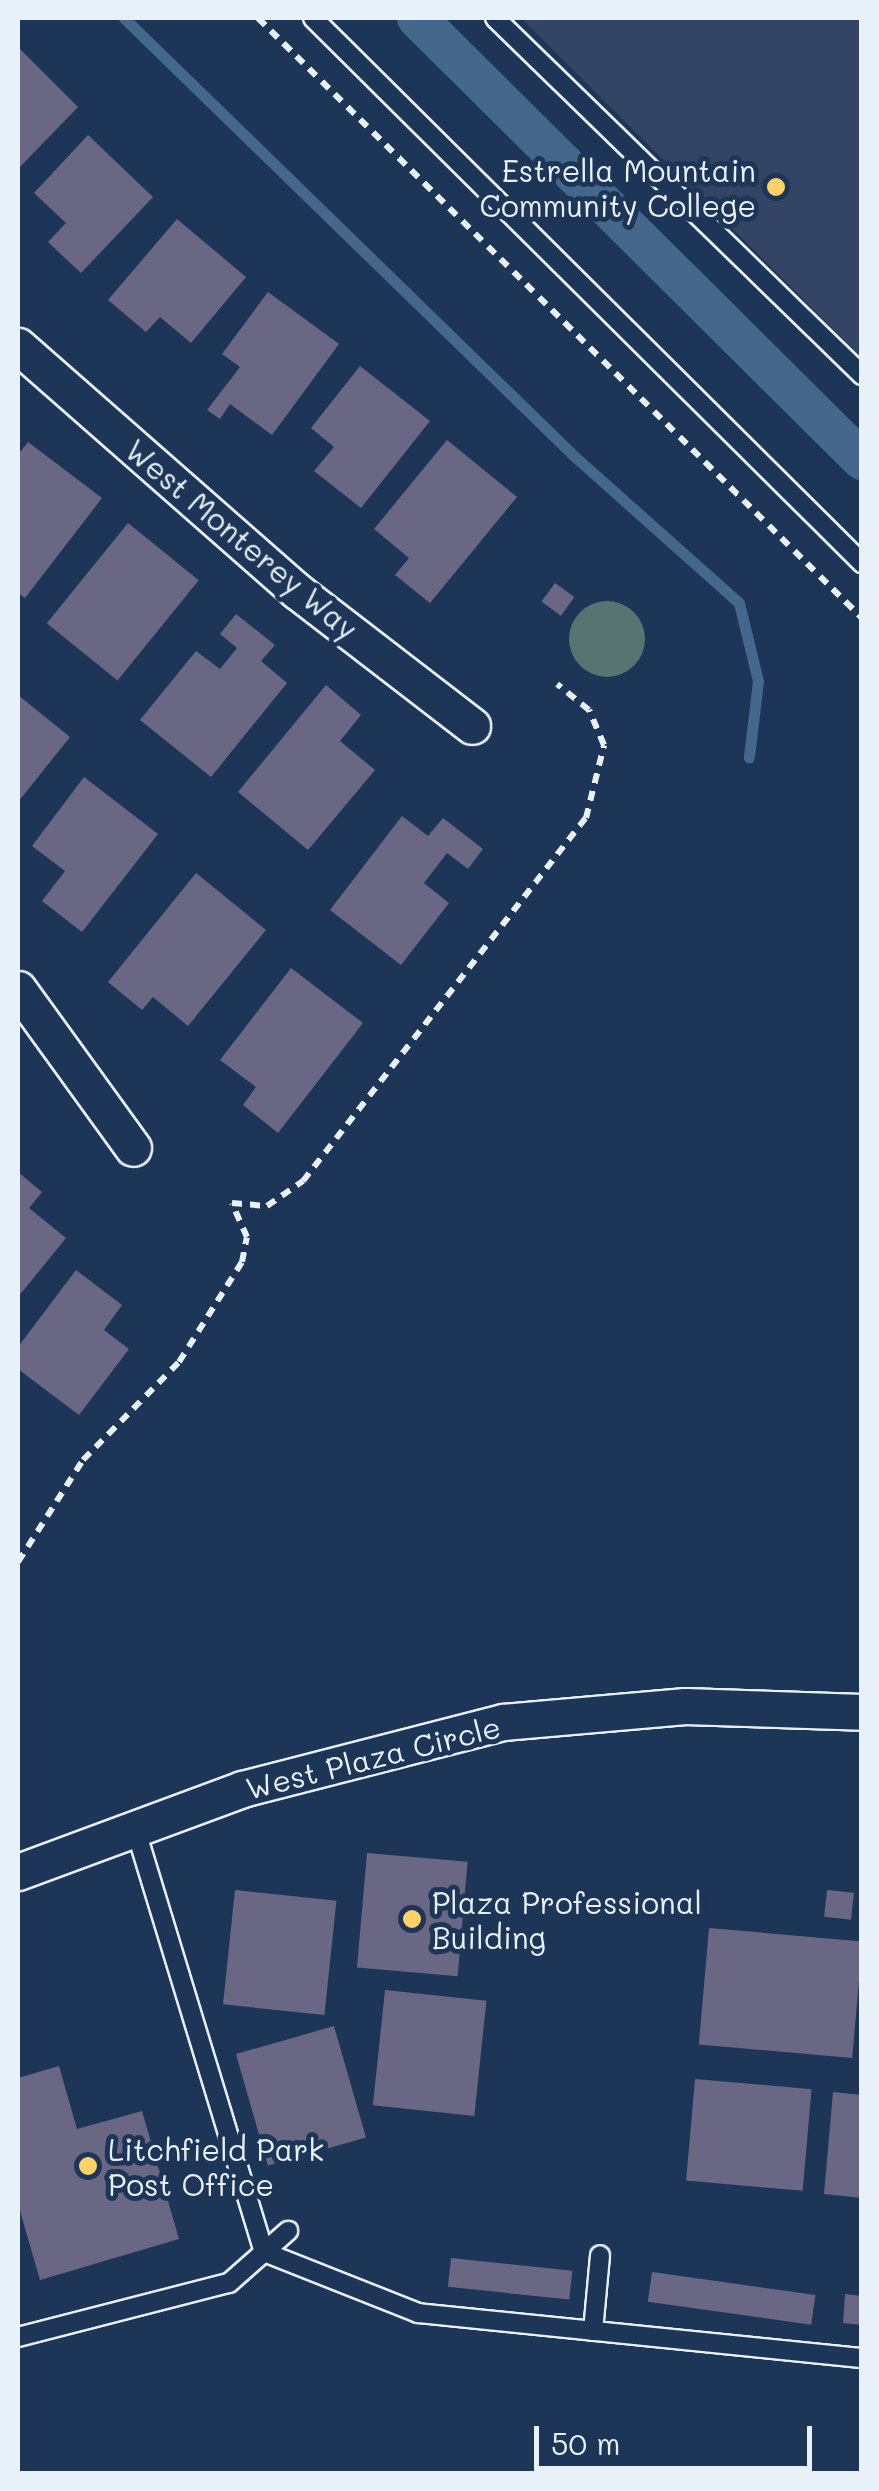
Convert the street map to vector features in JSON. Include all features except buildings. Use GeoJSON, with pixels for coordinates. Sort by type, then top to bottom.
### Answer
{"type":"FeatureCollection","features":[{"type":"Feature","properties":{"kind":"street","name":"West Monterey Way"},"geometry":{"type":"LineString","coordinates":[[18,346],[297,591],[472,726]]}},
{"type":"Feature","properties":{"kind":"street"},"geometry":{"type":"LineString","coordinates":[[18,989],[133,1148]]}},
{"type":"Feature","properties":{"kind":"street","name":"West Plaza Circle"},"geometry":{"type":"LineString","coordinates":[[18,1872],[354,1755],[502,1722],[685,1706],[862,1712]]}},
{"type":"Feature","properties":{"kind":"lane"},"geometry":{"type":"LineString","coordinates":[[313,18],[862,563]]}},
{"type":"Feature","properties":{"kind":"lane"},"geometry":{"type":"LineString","coordinates":[[495,18],[862,374]]}},
{"type":"Feature","properties":{"kind":"lane"},"geometry":{"type":"LineString","coordinates":[[136,1831],[264,2252]]}},
{"type":"Feature","properties":{"kind":"lane"},"geometry":{"type":"LineString","coordinates":[[18,2337],[229,2282],[288,2231]]}},
{"type":"Feature","properties":{"kind":"lane"},"geometry":{"type":"LineString","coordinates":[[264,2252],[418,2312],[862,2358]]}},
{"type":"Feature","properties":{"kind":"lane"},"geometry":{"type":"LineString","coordinates":[[593,2331],[600,2255]]}},
{"type":"Feature","properties":{"kind":"path"},"geometry":{"type":"LineString","coordinates":[[258,18],[862,618]]}},
{"type":"Feature","properties":{"kind":"path"},"geometry":{"type":"LineString","coordinates":[[18,1562],[83,1460],[179,1362],[242,1262],[247,1237],[232,1203],[267,1206],[303,1182],[586,818],[604,746],[589,710],[557,684]]}},
{"type":"Feature","properties":{"kind":"shaded area","name":"Estrella Mountain Community College"},"geometry":{"type":"Polygon","coordinates":[[[521,18],[861,18],[861,357],[521,18]]]}},
{"type":"Feature","properties":{"kind":"green space"},"geometry":{"type":"Polygon","coordinates":[[[607,601],[634,612],[645,639],[634,666],[607,677],[580,666],[569,639],[580,612],[607,601]]]}},
{"type":"Feature","properties":{"kind":"waterway"},"geometry":{"type":"LineString","coordinates":[[124,18],[573,455],[739,603],[758,681],[749,757]]}},
{"type":"Feature","properties":{"kind":"waterway"},"geometry":{"type":"LineString","coordinates":[[417,18],[862,460]]}},
{"type":"Feature","properties":{"kind":"place","name":"Estrella Mountain Community College"},"geometry":{"type":"Point","coordinates":[776,187]}},
{"type":"Feature","properties":{"kind":"place","name":"Plaza Professional Building"},"geometry":{"type":"Point","coordinates":[412,1919]}},
{"type":"Feature","properties":{"kind":"place","name":"Litchfield Park Post Office"},"geometry":{"type":"Point","coordinates":[88,2166]}}]}
